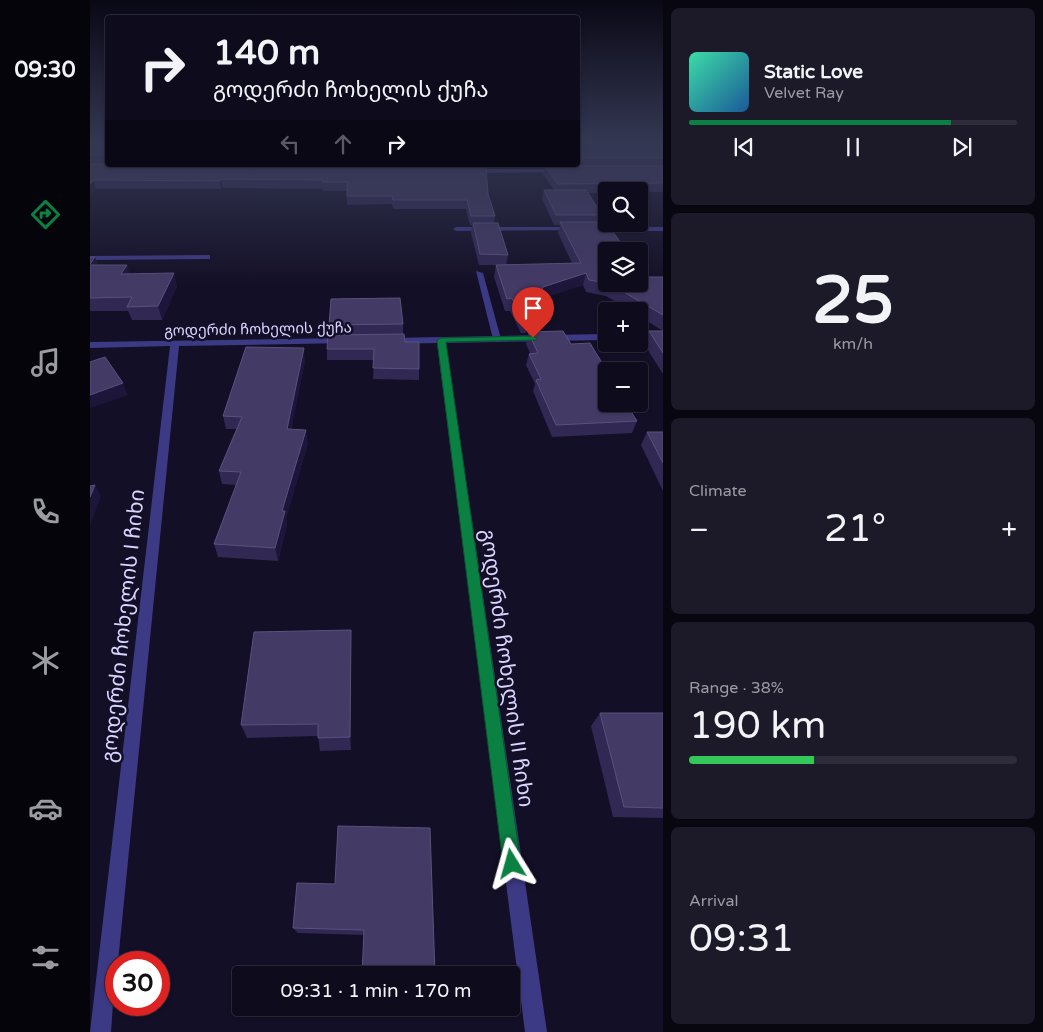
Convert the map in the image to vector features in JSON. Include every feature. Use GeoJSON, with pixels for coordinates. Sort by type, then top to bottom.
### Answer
{"type":"FeatureCollection","features":[{"type":"Feature","properties":{"kind":"street"},"geometry":{"type":"LineString","coordinates":[[456,229],[663,229]]}},
{"type":"Feature","properties":{"kind":"street"},"geometry":{"type":"LineString","coordinates":[[90,258],[207,257]]}},
{"type":"Feature","properties":{"kind":"street"},"geometry":{"type":"LineString","coordinates":[[479,273],[497,339]]}},
{"type":"Feature","properties":{"kind":"street"},"geometry":{"type":"LineString","coordinates":[[648,337],[663,336]]}},
{"type":"Feature","properties":{"kind":"street"},"geometry":{"type":"LineString","coordinates":[[382,341],[598,337]]}},
{"type":"Feature","properties":{"kind":"street","name":"გოდერძი ჩოხელის II ჩიხი"},"geometry":{"type":"LineString","coordinates":[[441,340],[536,1032]]}},
{"type":"Feature","properties":{"kind":"street","name":"გოდერძი ჩოხელის ქუჩა"},"geometry":{"type":"LineString","coordinates":[[90,345],[352,341]]}},
{"type":"Feature","properties":{"kind":"street","name":"გოდერძი ჩოხელის I ჩიხი"},"geometry":{"type":"LineString","coordinates":[[100,1032],[175,344]]}},
{"type":"Feature","properties":{"kind":"building"},"geometry":{"type":"Polygon","coordinates":[[[347,190],[488,190],[495,216],[471,216],[467,200],[393,200],[392,196],[347,196],[347,190]]]}},
{"type":"Feature","properties":{"kind":"building"},"geometry":{"type":"Polygon","coordinates":[[[544,190],[586,190],[598,209],[598,215],[556,215],[544,190]]]}},
{"type":"Feature","properties":{"kind":"building"},"geometry":{"type":"Polygon","coordinates":[[[560,222],[598,222],[598,232],[613,232],[620,242],[598,242],[598,282],[589,280],[586,273],[543,287],[529,321],[523,321],[512,298],[507,299],[496,265],[581,263],[560,222]]]}},
{"type":"Feature","properties":{"kind":"building"},"geometry":{"type":"Polygon","coordinates":[[[473,223],[498,223],[508,255],[480,254],[473,223]]]}},
{"type":"Feature","properties":{"kind":"building"},"geometry":{"type":"Polygon","coordinates":[[[90,257],[95,257],[90,264],[90,257]]]}},
{"type":"Feature","properties":{"kind":"building"},"geometry":{"type":"Polygon","coordinates":[[[90,265],[127,265],[121,274],[174,273],[158,306],[127,307],[132,297],[90,298],[90,265]]]}},
{"type":"Feature","properties":{"kind":"building"},"geometry":{"type":"Polygon","coordinates":[[[648,277],[663,277],[663,315],[648,306],[648,302],[641,302],[624,292],[648,292],[648,277]]]}},
{"type":"Feature","properties":{"kind":"building"},"geometry":{"type":"Polygon","coordinates":[[[400,298],[403,324],[329,325],[331,299],[400,298]]]}},
{"type":"Feature","properties":{"kind":"building"},"geometry":{"type":"Polygon","coordinates":[[[563,331],[571,344],[590,343],[602,362],[598,362],[598,412],[631,412],[637,421],[556,425],[536,380],[541,379],[529,354],[538,353],[528,332],[563,331]]]}},
{"type":"Feature","properties":{"kind":"building"},"geometry":{"type":"Polygon","coordinates":[[[649,331],[663,331],[663,353],[649,331]]]}},
{"type":"Feature","properties":{"kind":"building"},"geometry":{"type":"Polygon","coordinates":[[[404,334],[405,342],[419,342],[419,369],[373,368],[374,349],[327,349],[328,335],[404,334]]]}},
{"type":"Feature","properties":{"kind":"building"},"geometry":{"type":"Polygon","coordinates":[[[246,347],[304,348],[287,429],[306,430],[282,511],[285,511],[275,548],[214,544],[241,472],[219,471],[242,417],[223,416],[246,347]]]}},
{"type":"Feature","properties":{"kind":"building"},"geometry":{"type":"Polygon","coordinates":[[[105,357],[123,383],[90,395],[90,362],[105,357]]]}},
{"type":"Feature","properties":{"kind":"building"},"geometry":{"type":"Polygon","coordinates":[[[647,432],[663,432],[663,463],[647,432]]]}},
{"type":"Feature","properties":{"kind":"building"},"geometry":{"type":"Polygon","coordinates":[[[95,485],[90,497],[90,486],[95,485]]]}},
{"type":"Feature","properties":{"kind":"building"},"geometry":{"type":"Polygon","coordinates":[[[351,630],[350,737],[318,738],[318,724],[241,725],[254,632],[351,630]]]}},
{"type":"Feature","properties":{"kind":"building"},"geometry":{"type":"Polygon","coordinates":[[[600,713],[663,713],[663,808],[624,807],[600,713]]]}},
{"type":"Feature","properties":{"kind":"building"},"geometry":{"type":"Polygon","coordinates":[[[338,826],[430,828],[435,966],[362,966],[364,930],[293,928],[297,883],[335,884],[338,826]]]}},
{"type":"Feature","properties":{"kind":"route"},"geometry":{"type":"LineString","coordinates":[[512,864],[441,340],[533,338]]}}]}
